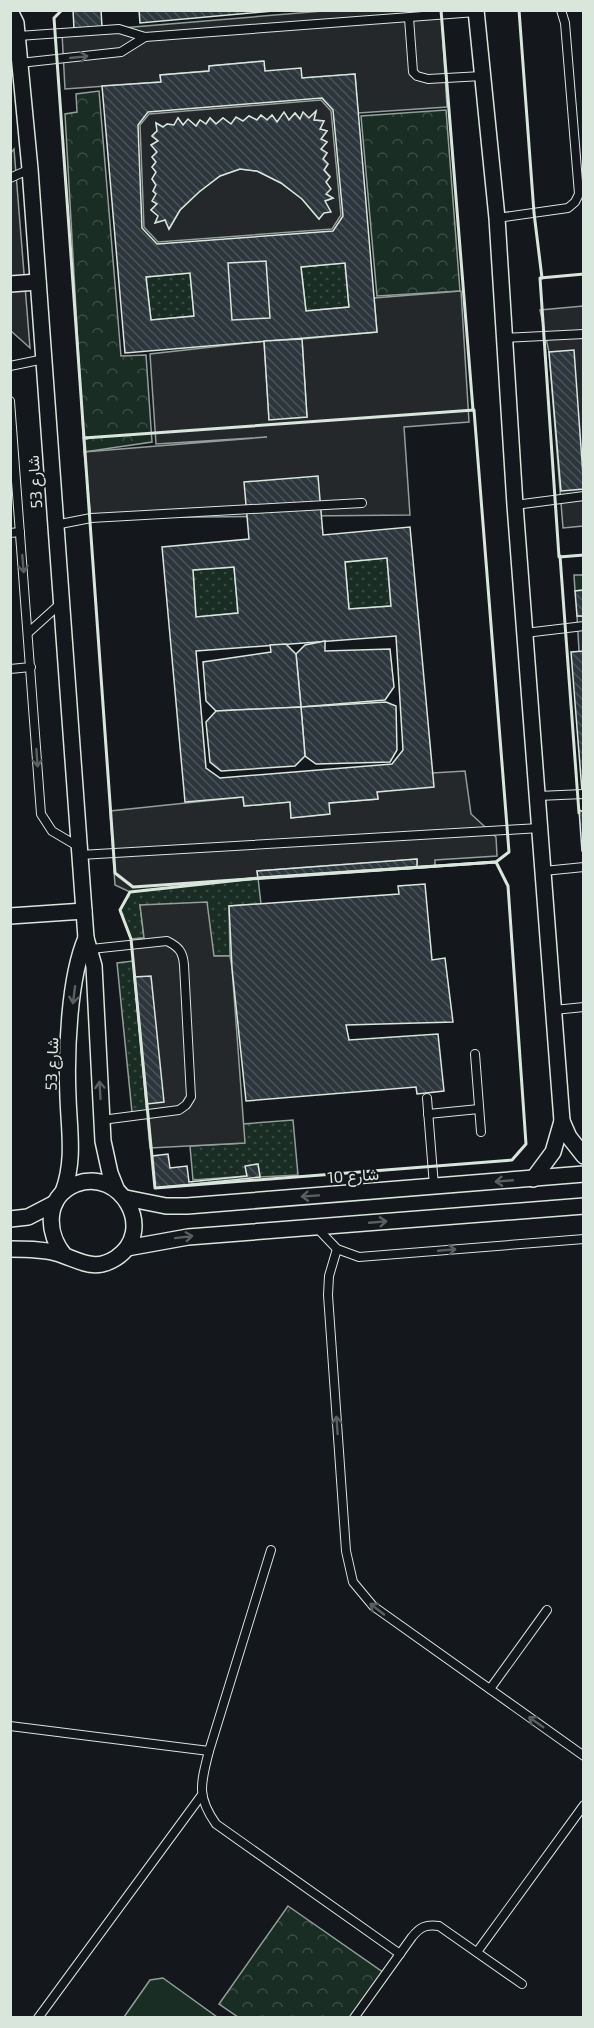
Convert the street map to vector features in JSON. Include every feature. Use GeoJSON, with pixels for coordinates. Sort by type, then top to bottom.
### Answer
{"type":"FeatureCollection","features":[{"type":"Feature","properties":{"kind":"street"},"geometry":{"type":"LineString","coordinates":[[476,11],[497,218],[515,505],[562,1121],[569,1137],[584,1156]]}},
{"type":"Feature","properties":{"kind":"street","name":"شارع 53"},"geometry":{"type":"LineString","coordinates":[[16,20],[21,63],[16,90],[30,169],[60,604],[105,1158],[121,1193]]}},
{"type":"Feature","properties":{"kind":"street"},"geometry":{"type":"LineString","coordinates":[[10,284],[38,282]]}},
{"type":"Feature","properties":{"kind":"street"},"geometry":{"type":"LineString","coordinates":[[10,915],[84,911]]}},
{"type":"Feature","properties":{"kind":"street","name":"شارع 53"},"geometry":{"type":"LineString","coordinates":[[59,1198],[71,1162],[68,1083],[73,1005],[80,954],[88,943]]}},
{"type":"Feature","properties":{"kind":"street"},"geometry":{"type":"LineString","coordinates":[[533,1179],[553,1152],[562,1121]]}},
{"type":"Feature","properties":{"kind":"street","name":"شارع 10"},"geometry":{"type":"LineString","coordinates":[[121,1193],[146,1203],[187,1206],[584,1174]]}},
{"type":"Feature","properties":{"kind":"street"},"geometry":{"type":"LineString","coordinates":[[10,1219],[28,1217],[59,1198],[76,1184],[89,1181],[103,1182],[121,1193],[135,1223],[133,1236],[127,1248],[117,1258],[104,1264],[77,1263],[65,1256],[32,1249],[10,1249]]}},
{"type":"Feature","properties":{"kind":"street"},"geometry":{"type":"LineString","coordinates":[[59,1198],[50,1217],[50,1232],[56,1245],[65,1256]]}},
{"type":"Feature","properties":{"kind":"street"},"geometry":{"type":"LineString","coordinates":[[127,1248],[188,1237],[584,1206]]}},
{"type":"Feature","properties":{"kind":"lane"},"geometry":{"type":"LineString","coordinates":[[497,218],[568,208],[579,194],[561,10]]}},
{"type":"Feature","properties":{"kind":"lane"},"geometry":{"type":"LineString","coordinates":[[16,20],[119,29],[144,37],[476,11]]}},
{"type":"Feature","properties":{"kind":"lane"},"geometry":{"type":"LineString","coordinates":[[409,18],[413,72],[417,76],[428,79],[482,76]]}},
{"type":"Feature","properties":{"kind":"lane"},"geometry":{"type":"LineString","coordinates":[[21,63],[121,52],[134,46],[144,37]]}},
{"type":"Feature","properties":{"kind":"lane"},"geometry":{"type":"LineString","coordinates":[[10,178],[30,169]]}},
{"type":"Feature","properties":{"kind":"lane"},"geometry":{"type":"LineString","coordinates":[[503,338],[584,334]]}},
{"type":"Feature","properties":{"kind":"lane"},"geometry":{"type":"LineString","coordinates":[[10,366],[44,359]]}},
{"type":"Feature","properties":{"kind":"lane"},"geometry":{"type":"LineString","coordinates":[[10,401],[41,814],[52,831],[80,851],[541,827]]}},
{"type":"Feature","properties":{"kind":"lane"},"geometry":{"type":"LineString","coordinates":[[515,505],[584,496]]}},
{"type":"Feature","properties":{"kind":"lane"},"geometry":{"type":"LineString","coordinates":[[55,525],[91,518],[362,503]]}},
{"type":"Feature","properties":{"kind":"lane"},"geometry":{"type":"LineString","coordinates":[[10,533],[20,532]]}},
{"type":"Feature","properties":{"kind":"lane"},"geometry":{"type":"LineString","coordinates":[[29,632],[60,604]]}},
{"type":"Feature","properties":{"kind":"lane"},"geometry":{"type":"LineString","coordinates":[[525,633],[584,627]]}},
{"type":"Feature","properties":{"kind":"lane"},"geometry":{"type":"LineString","coordinates":[[10,669],[31,667]]}},
{"type":"Feature","properties":{"kind":"lane"},"geometry":{"type":"LineString","coordinates":[[538,796],[584,794]]}},
{"type":"Feature","properties":{"kind":"lane"},"geometry":{"type":"LineString","coordinates":[[544,871],[584,867]]}},
{"type":"Feature","properties":{"kind":"lane"},"geometry":{"type":"LineString","coordinates":[[88,943],[167,941],[177,946],[183,954],[184,965],[190,1097],[186,1105],[179,1110],[102,1120]]}},
{"type":"Feature","properties":{"kind":"lane"},"geometry":{"type":"LineString","coordinates":[[554,1010],[584,1007]]}},
{"type":"Feature","properties":{"kind":"lane"},"geometry":{"type":"LineString","coordinates":[[475,1054],[481,1132]]}},
{"type":"Feature","properties":{"kind":"lane"},"geometry":{"type":"LineString","coordinates":[[427,1098],[434,1186]]}},
{"type":"Feature","properties":{"kind":"lane"},"geometry":{"type":"LineString","coordinates":[[428,1114],[479,1109]]}},
{"type":"Feature","properties":{"kind":"lane"},"geometry":{"type":"LineString","coordinates":[[316,1227],[337,1249],[347,1254],[370,1257],[584,1239]]}},
{"type":"Feature","properties":{"kind":"lane"},"geometry":{"type":"LineString","coordinates":[[337,1249],[329,1276],[328,1295],[346,1551],[353,1582],[372,1606],[584,1755]]}},
{"type":"Feature","properties":{"kind":"lane"},"geometry":{"type":"LineString","coordinates":[[271,1550],[209,1750],[202,1779],[201,1796],[216,1824],[400,1954]]}},
{"type":"Feature","properties":{"kind":"lane"},"geometry":{"type":"LineString","coordinates":[[490,1689],[546,1610]]}},
{"type":"Feature","properties":{"kind":"lane"},"geometry":{"type":"LineString","coordinates":[[10,1726],[209,1750]]}},
{"type":"Feature","properties":{"kind":"lane"},"geometry":{"type":"LineString","coordinates":[[38,2018],[201,1796]]}},
{"type":"Feature","properties":{"kind":"lane"},"geometry":{"type":"LineString","coordinates":[[477,1952],[584,1805]]}},
{"type":"Feature","properties":{"kind":"lane"},"geometry":{"type":"LineString","coordinates":[[354,2018],[418,1929],[428,1925],[439,1926],[522,1984]]}},
{"type":"Feature","properties":{"kind":"green space"},"geometry":{"type":"Polygon","coordinates":[[[99,91],[121,356],[146,355],[152,442],[84,452],[65,114],[77,112],[76,94],[99,91]]]}},
{"type":"Feature","properties":{"kind":"green space"},"geometry":{"type":"Polygon","coordinates":[[[446,110],[460,291],[377,296],[361,116],[446,110]]]}},
{"type":"Feature","properties":{"kind":"green space"},"geometry":{"type":"Polygon","coordinates":[[[345,263],[349,307],[306,311],[301,267],[345,263]]]}},
{"type":"Feature","properties":{"kind":"green space"},"geometry":{"type":"Polygon","coordinates":[[[190,273],[194,316],[151,320],[146,277],[190,273]]]}},
{"type":"Feature","properties":{"kind":"green space"},"geometry":{"type":"Polygon","coordinates":[[[387,558],[391,606],[349,609],[345,562],[387,558]]]}},
{"type":"Feature","properties":{"kind":"green space"},"geometry":{"type":"Polygon","coordinates":[[[234,567],[238,613],[196,617],[193,570],[234,567]]]}},
{"type":"Feature","properties":{"kind":"green space"},"geometry":{"type":"Polygon","coordinates":[[[574,575],[583,575],[583,590],[575,591],[574,575]]]}},
{"type":"Feature","properties":{"kind":"green space"},"geometry":{"type":"Polygon","coordinates":[[[258,878],[261,904],[229,906],[230,956],[214,956],[140,905],[144,938],[131,939],[120,910],[130,892],[258,878]]]}},
{"type":"Feature","properties":{"kind":"green space"},"geometry":{"type":"Polygon","coordinates":[[[133,961],[147,1111],[132,1112],[117,963],[133,961]]]}},
{"type":"Feature","properties":{"kind":"green space"},"geometry":{"type":"Polygon","coordinates":[[[293,1120],[298,1175],[260,1177],[258,1164],[246,1166],[247,1176],[193,1180],[190,1146],[244,1143],[243,1124],[293,1120]]]}},
{"type":"Feature","properties":{"kind":"green space"},"geometry":{"type":"Polygon","coordinates":[[[288,1906],[387,1975],[357,2017],[238,2017],[219,2004],[288,1906]]]}},
{"type":"Feature","properties":{"kind":"green space"},"geometry":{"type":"Polygon","coordinates":[[[163,1978],[217,2017],[124,2017],[150,1980],[163,1978]]]}},
{"type":"Feature","properties":{"kind":"shaded area"},"geometry":{"type":"Polygon","coordinates":[[[323,11],[441,11],[447,107],[358,113],[355,74],[302,78],[265,71],[263,61],[209,66],[209,71],[160,75],[161,82],[65,89],[62,33],[323,11]]]}},
{"type":"Feature","properties":{"kind":"shaded area"},"geometry":{"type":"Polygon","coordinates":[[[321,100],[331,111],[341,215],[332,229],[158,242],[144,227],[140,125],[149,114],[321,100]],[[316,112],[309,118],[300,119],[295,113],[289,120],[284,113],[277,122],[272,116],[267,120],[261,115],[257,120],[249,116],[243,121],[231,124],[223,118],[216,124],[210,118],[206,124],[200,120],[196,126],[188,120],[183,125],[178,118],[174,125],[167,124],[163,127],[156,123],[157,131],[152,136],[158,141],[151,145],[157,152],[152,157],[156,162],[152,167],[156,172],[152,179],[156,185],[153,191],[156,194],[157,204],[151,210],[165,220],[169,229],[180,210],[199,192],[220,176],[240,169],[257,171],[281,183],[302,199],[319,219],[325,201],[333,198],[326,194],[326,182],[330,176],[324,170],[328,164],[323,159],[327,153],[321,149],[327,142],[321,139],[327,131],[320,129],[324,121],[314,120],[316,112]]]}},
{"type":"Feature","properties":{"kind":"shaded area"},"geometry":{"type":"Polygon","coordinates":[[[14,149],[30,348],[11,331],[10,154],[14,149]]]}},
{"type":"Feature","properties":{"kind":"shaded area"},"geometry":{"type":"Polygon","coordinates":[[[461,291],[469,422],[404,427],[410,515],[91,518],[84,452],[267,437],[156,444],[150,354],[264,341],[269,419],[307,417],[302,339],[377,332],[374,298],[461,291]]]}},
{"type":"Feature","properties":{"kind":"shaded area"},"geometry":{"type":"Polygon","coordinates":[[[583,306],[583,526],[563,528],[549,352],[540,310],[583,306]]]}},
{"type":"Feature","properties":{"kind":"shaded area"},"geometry":{"type":"Polygon","coordinates":[[[577,616],[583,616],[583,721],[577,616]]]}},
{"type":"Feature","properties":{"kind":"shaded area"},"geometry":{"type":"Polygon","coordinates":[[[465,771],[471,814],[496,837],[497,856],[435,860],[435,867],[417,868],[417,859],[257,871],[258,878],[130,892],[115,885],[110,811],[243,797],[244,806],[290,802],[291,818],[329,814],[329,803],[378,799],[377,792],[432,773],[465,771]]]}},
{"type":"Feature","properties":{"kind":"shaded area"},"geometry":{"type":"Polygon","coordinates":[[[207,902],[214,956],[230,956],[232,968],[245,1143],[150,1148],[131,939],[144,938],[140,905],[207,902]]]}},
{"type":"Feature","properties":{"kind":"building"},"geometry":{"type":"Polygon","coordinates":[[[73,10],[101,10],[102,27],[74,29],[73,10]]]}},
{"type":"Feature","properties":{"kind":"building"},"geometry":{"type":"Polygon","coordinates":[[[139,10],[285,10],[140,23],[139,10]]]}},
{"type":"Feature","properties":{"kind":"building"},"geometry":{"type":"Polygon","coordinates":[[[264,61],[265,71],[301,68],[302,78],[355,74],[377,332],[125,353],[102,86],[161,82],[160,75],[209,71],[209,66],[264,61]],[[322,98],[148,112],[138,125],[142,228],[157,244],[333,231],[343,216],[333,110],[322,98]],[[345,263],[301,267],[306,311],[349,307],[345,263]],[[190,273],[146,277],[151,320],[194,316],[190,273]]]}},
{"type":"Feature","properties":{"kind":"building"},"geometry":{"type":"Polygon","coordinates":[[[316,111],[314,120],[324,121],[320,129],[327,131],[321,139],[327,142],[321,149],[327,153],[323,159],[328,164],[324,170],[330,177],[326,182],[331,189],[326,194],[333,198],[325,201],[331,212],[324,213],[319,219],[302,199],[281,183],[257,171],[240,169],[220,176],[199,192],[180,210],[169,229],[165,220],[155,223],[158,216],[151,210],[157,204],[152,201],[156,194],[153,191],[156,185],[152,179],[156,172],[152,167],[156,162],[152,157],[157,152],[151,145],[158,141],[152,136],[157,131],[156,123],[163,127],[167,124],[174,125],[178,118],[183,125],[188,119],[196,126],[200,120],[206,124],[210,118],[216,124],[223,118],[231,124],[236,117],[243,121],[249,116],[257,120],[261,115],[267,120],[272,115],[277,122],[284,112],[289,120],[295,113],[300,119],[303,112],[309,118],[316,111]]]}},
{"type":"Feature","properties":{"kind":"building"},"geometry":{"type":"Polygon","coordinates":[[[266,261],[270,318],[232,320],[228,263],[266,261]]]}},
{"type":"Feature","properties":{"kind":"building"},"geometry":{"type":"Polygon","coordinates":[[[302,339],[307,417],[269,420],[264,341],[302,339]]]}},
{"type":"Feature","properties":{"kind":"building"},"geometry":{"type":"Polygon","coordinates":[[[574,350],[584,489],[561,491],[549,352],[574,350]]]}},
{"type":"Feature","properties":{"kind":"building"},"geometry":{"type":"Polygon","coordinates":[[[318,476],[323,535],[410,527],[434,787],[377,792],[378,799],[329,803],[330,814],[291,818],[290,802],[244,806],[243,797],[185,802],[162,547],[249,539],[244,482],[318,476]],[[387,558],[345,562],[349,609],[391,606],[387,558]],[[234,567],[193,570],[196,617],[238,613],[234,567]],[[396,636],[196,651],[206,768],[220,778],[392,764],[403,750],[396,636]]]}},
{"type":"Feature","properties":{"kind":"building"},"geometry":{"type":"Polygon","coordinates":[[[584,590],[584,616],[577,616],[575,591],[584,590]]]}},
{"type":"Feature","properties":{"kind":"building"},"geometry":{"type":"Polygon","coordinates":[[[325,641],[325,651],[390,649],[394,687],[385,700],[301,707],[296,654],[305,645],[325,641]]]}},
{"type":"Feature","properties":{"kind":"building"},"geometry":{"type":"Polygon","coordinates":[[[286,644],[296,654],[301,707],[216,711],[206,701],[203,662],[271,652],[270,645],[286,644]]]}},
{"type":"Feature","properties":{"kind":"building"},"geometry":{"type":"Polygon","coordinates":[[[584,651],[584,791],[582,791],[571,652],[584,651]]]}},
{"type":"Feature","properties":{"kind":"building"},"geometry":{"type":"Polygon","coordinates":[[[386,702],[396,706],[397,750],[390,762],[316,764],[305,756],[301,707],[386,702]]]}},
{"type":"Feature","properties":{"kind":"building"},"geometry":{"type":"Polygon","coordinates":[[[301,707],[305,756],[295,766],[221,771],[210,762],[206,722],[216,711],[301,707]]]}},
{"type":"Feature","properties":{"kind":"building"},"geometry":{"type":"Polygon","coordinates":[[[579,810],[584,812],[584,852],[582,851],[579,810]]]}},
{"type":"Feature","properties":{"kind":"building"},"geometry":{"type":"Polygon","coordinates":[[[417,859],[417,868],[258,878],[257,871],[417,859]]]}},
{"type":"Feature","properties":{"kind":"building"},"geometry":{"type":"Polygon","coordinates":[[[425,884],[432,960],[445,958],[453,1022],[346,1025],[349,1040],[438,1034],[444,1091],[417,1094],[416,1087],[246,1101],[232,968],[229,906],[399,894],[398,886],[425,884]]]}},
{"type":"Feature","properties":{"kind":"building"},"geometry":{"type":"Polygon","coordinates":[[[151,976],[164,1102],[147,1104],[134,977],[151,976]]]}},
{"type":"Feature","properties":{"kind":"building"},"geometry":{"type":"Polygon","coordinates":[[[168,1154],[170,1168],[187,1166],[189,1182],[247,1176],[245,1166],[258,1164],[260,1177],[155,1188],[152,1156],[168,1154]]]}},
{"type":"Feature","properties":{"kind":"wall"},"geometry":{"type":"LineString","coordinates":[[62,10],[54,18],[84,438],[87,438]]}},
{"type":"Feature","properties":{"kind":"wall"},"geometry":{"type":"LineString","coordinates":[[441,10],[473,410]]}},
{"type":"Feature","properties":{"kind":"wall"},"geometry":{"type":"LineString","coordinates":[[519,10],[534,213],[542,278]]}},
{"type":"Feature","properties":{"kind":"wall"},"geometry":{"type":"LineString","coordinates":[[584,274],[540,278],[559,557],[584,555]]}},
{"type":"Feature","properties":{"kind":"wall"},"geometry":{"type":"LineString","coordinates":[[474,410],[509,852],[496,862],[133,887],[115,873],[84,438],[474,410]]}},
{"type":"Feature","properties":{"kind":"wall"},"geometry":{"type":"LineString","coordinates":[[560,556],[579,813]]}},
{"type":"Feature","properties":{"kind":"wall"},"geometry":{"type":"LineString","coordinates":[[496,862],[508,886],[526,1144],[512,1160],[155,1188],[131,939],[120,910],[130,892],[258,878],[496,862]]}}]}
